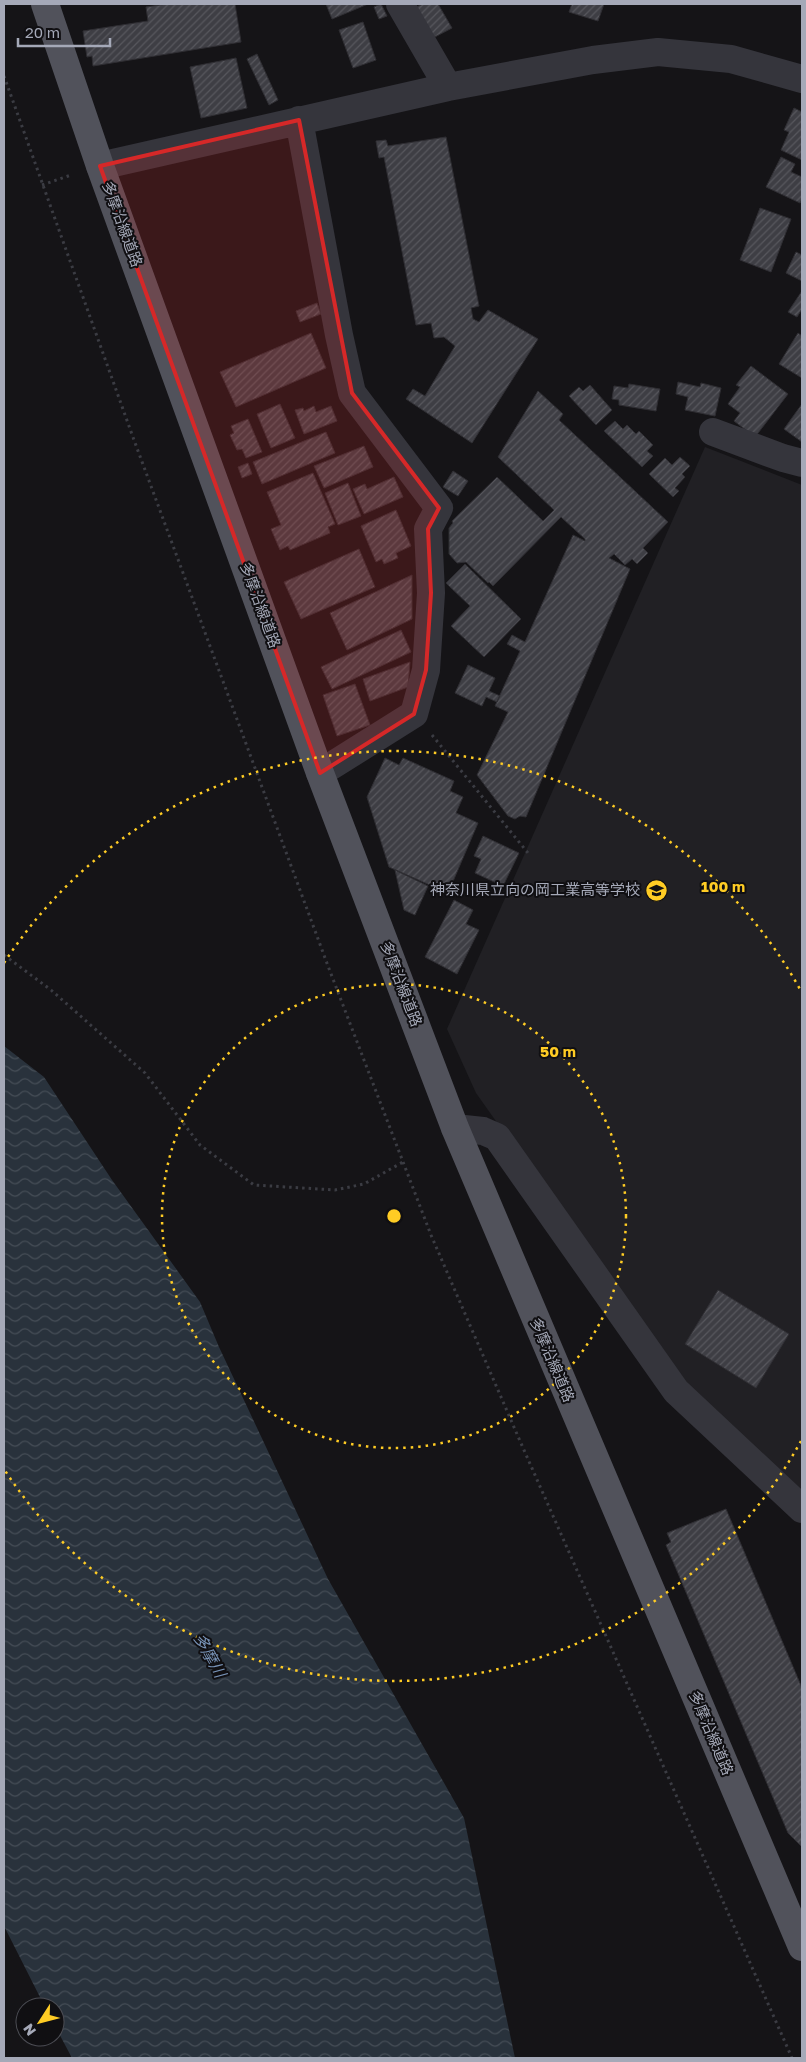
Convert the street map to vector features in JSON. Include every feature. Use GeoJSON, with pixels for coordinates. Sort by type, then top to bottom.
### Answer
{"type":"FeatureCollection","features":[{"type":"Feature","properties":{"kind":"main road","name":"多摩沿線道路"},"geometry":{"type":"LineString","coordinates":[[45,4],[100,166],[320,773],[455,1128],[802,1947]]}},
{"type":"Feature","properties":{"kind":"street"},"geometry":{"type":"LineString","coordinates":[[400,4],[448,87]]}},
{"type":"Feature","properties":{"kind":"street"},"geometry":{"type":"LineString","coordinates":[[100,166],[448,87],[546,68],[658,52],[731,59],[802,79]]}},
{"type":"Feature","properties":{"kind":"street"},"geometry":{"type":"LineString","coordinates":[[300,120],[339,335],[352,393],[439,508],[428,529],[431,593],[426,670],[414,714],[320,773]]}},
{"type":"Feature","properties":{"kind":"street"},"geometry":{"type":"LineString","coordinates":[[714,432],[783,458],[802,463]]}},
{"type":"Feature","properties":{"kind":"street"},"geometry":{"type":"LineString","coordinates":[[455,1128],[483,1131],[497,1137],[676,1391],[802,1509]]}},
{"type":"Feature","properties":{"kind":"path"},"geometry":{"type":"LineString","coordinates":[[4,76],[144,467],[403,1162],[469,1327],[792,2058]]}},
{"type":"Feature","properties":{"kind":"path"},"geometry":{"type":"LineString","coordinates":[[414,714],[528,853]]}},
{"type":"Feature","properties":{"kind":"path"},"geometry":{"type":"LineString","coordinates":[[4,955],[51,990],[145,1074],[200,1146],[254,1185],[335,1190],[364,1184],[403,1162]]}},
{"type":"Feature","properties":{"kind":"highlighted area"},"geometry":{"type":"Polygon","coordinates":[[[299,120],[352,393],[439,508],[428,529],[431,593],[426,670],[414,714],[320,773],[100,166],[299,120]]]}},
{"type":"Feature","properties":{"kind":"shaded area","name":"神奈川県立向の岡工業高等学校"},"geometry":{"type":"Polygon","coordinates":[[[705,447],[802,485],[802,1495],[669,1366],[476,1093],[447,1029],[705,447]]]}},
{"type":"Feature","properties":{"kind":"water","name":"多摩川"},"geometry":{"type":"Polygon","coordinates":[[[4,1046],[44,1077],[112,1180],[200,1302],[219,1347],[328,1579],[464,1818],[515,2058],[72,2058],[65,2045],[65,1997],[40,1997],[4,1926],[4,1046]]]}},
{"type":"Feature","properties":{"kind":"building"},"geometry":{"type":"Polygon","coordinates":[[[167,4],[235,4],[241,42],[93,66],[92,56],[87,57],[83,31],[148,21],[146,7],[167,4]]]}},
{"type":"Feature","properties":{"kind":"building"},"geometry":{"type":"Polygon","coordinates":[[[326,4],[368,4],[332,19],[326,4]]]}},
{"type":"Feature","properties":{"kind":"building"},"geometry":{"type":"Polygon","coordinates":[[[381,4],[387,16],[379,19],[374,7],[381,4]]]}},
{"type":"Feature","properties":{"kind":"building"},"geometry":{"type":"Polygon","coordinates":[[[423,4],[438,4],[452,28],[431,39],[414,8],[423,4]]]}},
{"type":"Feature","properties":{"kind":"building"},"geometry":{"type":"Polygon","coordinates":[[[572,4],[604,4],[598,21],[569,12],[572,4]]]}},
{"type":"Feature","properties":{"kind":"building"},"geometry":{"type":"Polygon","coordinates":[[[363,22],[376,60],[353,68],[339,30],[363,22]]]}},
{"type":"Feature","properties":{"kind":"building"},"geometry":{"type":"Polygon","coordinates":[[[257,54],[278,100],[269,105],[247,59],[257,54]]]}},
{"type":"Feature","properties":{"kind":"building"},"geometry":{"type":"Polygon","coordinates":[[[236,58],[247,108],[201,118],[190,67],[236,58]]]}},
{"type":"Feature","properties":{"kind":"building"},"geometry":{"type":"Polygon","coordinates":[[[794,108],[802,112],[802,160],[781,150],[789,132],[784,130],[794,108]]]}},
{"type":"Feature","properties":{"kind":"building"},"geometry":{"type":"Polygon","coordinates":[[[446,137],[479,306],[471,308],[473,319],[479,322],[488,310],[538,339],[472,443],[406,399],[413,389],[425,396],[455,346],[444,337],[434,338],[431,323],[416,325],[384,157],[379,158],[376,141],[386,140],[388,146],[446,137]]]}},
{"type":"Feature","properties":{"kind":"building"},"geometry":{"type":"Polygon","coordinates":[[[781,157],[795,164],[791,172],[802,177],[802,199],[800,203],[766,187],[781,157]]]}},
{"type":"Feature","properties":{"kind":"building"},"geometry":{"type":"Polygon","coordinates":[[[760,208],[791,219],[771,272],[740,260],[760,208]]]}},
{"type":"Feature","properties":{"kind":"building"},"geometry":{"type":"Polygon","coordinates":[[[796,252],[802,255],[802,281],[786,273],[796,252]]]}},
{"type":"Feature","properties":{"kind":"building"},"geometry":{"type":"Polygon","coordinates":[[[802,291],[802,309],[797,317],[788,312],[802,291]]]}},
{"type":"Feature","properties":{"kind":"building"},"geometry":{"type":"Polygon","coordinates":[[[317,303],[321,314],[300,322],[296,311],[317,303]]]}},
{"type":"Feature","properties":{"kind":"building"},"geometry":{"type":"Polygon","coordinates":[[[311,333],[326,368],[236,407],[220,372],[311,333]]]}},
{"type":"Feature","properties":{"kind":"building"},"geometry":{"type":"Polygon","coordinates":[[[798,333],[802,336],[802,378],[779,364],[798,333]]]}},
{"type":"Feature","properties":{"kind":"building"},"geometry":{"type":"Polygon","coordinates":[[[751,366],[788,394],[755,437],[734,421],[740,413],[728,404],[740,387],[736,385],[751,366]]]}},
{"type":"Feature","properties":{"kind":"building"},"geometry":{"type":"Polygon","coordinates":[[[678,382],[700,387],[701,383],[721,388],[715,416],[685,410],[688,397],[676,394],[678,382]]]}},
{"type":"Feature","properties":{"kind":"building"},"geometry":{"type":"Polygon","coordinates":[[[629,384],[660,389],[656,411],[619,405],[619,400],[612,399],[614,386],[628,388],[629,384]]]}},
{"type":"Feature","properties":{"kind":"building"},"geometry":{"type":"Polygon","coordinates":[[[590,385],[612,410],[596,425],[569,396],[579,387],[583,391],[590,385]]]}},
{"type":"Feature","properties":{"kind":"building"},"geometry":{"type":"Polygon","coordinates":[[[538,391],[563,414],[559,420],[668,522],[643,548],[648,553],[637,564],[632,559],[625,565],[614,554],[609,558],[630,569],[526,817],[520,816],[515,819],[508,816],[477,775],[508,712],[495,706],[520,651],[507,644],[512,635],[525,642],[573,535],[585,541],[585,539],[561,517],[493,586],[466,562],[457,563],[449,554],[449,528],[453,523],[452,521],[497,477],[543,521],[554,510],[498,457],[538,391]]]}},
{"type":"Feature","properties":{"kind":"building"},"geometry":{"type":"Polygon","coordinates":[[[280,404],[295,438],[271,448],[257,414],[280,404]]]}},
{"type":"Feature","properties":{"kind":"building"},"geometry":{"type":"Polygon","coordinates":[[[802,404],[802,442],[784,429],[802,404]]]}},
{"type":"Feature","properties":{"kind":"building"},"geometry":{"type":"Polygon","coordinates":[[[314,406],[316,412],[331,406],[337,421],[304,434],[295,410],[303,408],[304,411],[314,406]]]}},
{"type":"Feature","properties":{"kind":"building"},"geometry":{"type":"Polygon","coordinates":[[[248,419],[262,452],[246,458],[242,449],[237,450],[230,435],[234,433],[231,426],[248,419]]]}},
{"type":"Feature","properties":{"kind":"building"},"geometry":{"type":"Polygon","coordinates":[[[615,421],[623,429],[627,425],[636,434],[639,431],[653,445],[647,451],[653,456],[642,467],[604,431],[615,421]]]}},
{"type":"Feature","properties":{"kind":"building"},"geometry":{"type":"Polygon","coordinates":[[[326,432],[335,453],[262,484],[253,462],[326,432]]]}},
{"type":"Feature","properties":{"kind":"building"},"geometry":{"type":"Polygon","coordinates":[[[364,446],[373,467],[324,488],[314,466],[364,446]]]}},
{"type":"Feature","properties":{"kind":"building"},"geometry":{"type":"Polygon","coordinates":[[[680,457],[690,466],[682,474],[685,477],[675,488],[679,491],[673,497],[649,474],[665,458],[672,465],[680,457]]]}},
{"type":"Feature","properties":{"kind":"building"},"geometry":{"type":"Polygon","coordinates":[[[248,463],[252,474],[242,478],[238,467],[248,463]]]}},
{"type":"Feature","properties":{"kind":"building"},"geometry":{"type":"Polygon","coordinates":[[[453,471],[468,481],[458,496],[443,487],[453,471]]]}},
{"type":"Feature","properties":{"kind":"building"},"geometry":{"type":"Polygon","coordinates":[[[313,473],[335,524],[328,527],[330,533],[290,550],[288,546],[280,550],[271,529],[281,525],[267,492],[313,473]]]}},
{"type":"Feature","properties":{"kind":"building"},"geometry":{"type":"Polygon","coordinates":[[[394,477],[403,497],[364,514],[353,489],[365,484],[367,489],[394,477]]]}},
{"type":"Feature","properties":{"kind":"building"},"geometry":{"type":"Polygon","coordinates":[[[348,483],[361,516],[338,525],[325,493],[348,483]]]}},
{"type":"Feature","properties":{"kind":"building"},"geometry":{"type":"Polygon","coordinates":[[[396,510],[411,546],[396,553],[398,558],[384,564],[382,559],[376,562],[361,526],[396,510]]]}},
{"type":"Feature","properties":{"kind":"building"},"geometry":{"type":"Polygon","coordinates":[[[359,549],[375,587],[301,619],[284,582],[359,549]]]}},
{"type":"Feature","properties":{"kind":"building"},"geometry":{"type":"Polygon","coordinates":[[[465,564],[521,619],[484,657],[451,626],[470,606],[446,583],[465,564]]]}},
{"type":"Feature","properties":{"kind":"building"},"geometry":{"type":"Polygon","coordinates":[[[412,575],[412,619],[347,650],[330,613],[412,575]]]}},
{"type":"Feature","properties":{"kind":"building"},"geometry":{"type":"Polygon","coordinates":[[[401,630],[411,652],[332,689],[321,667],[401,630]]]}},
{"type":"Feature","properties":{"kind":"building"},"geometry":{"type":"Polygon","coordinates":[[[410,662],[408,687],[370,701],[363,679],[410,662]]]}},
{"type":"Feature","properties":{"kind":"building"},"geometry":{"type":"Polygon","coordinates":[[[468,665],[495,678],[489,691],[500,696],[497,702],[486,697],[482,706],[455,693],[468,665]]]}},
{"type":"Feature","properties":{"kind":"building"},"geometry":{"type":"Polygon","coordinates":[[[355,684],[370,725],[337,736],[323,695],[355,684]]]}},
{"type":"Feature","properties":{"kind":"building"},"geometry":{"type":"Polygon","coordinates":[[[385,758],[399,765],[403,758],[454,781],[450,791],[463,797],[456,813],[478,823],[448,893],[389,867],[367,797],[385,758]]]}},
{"type":"Feature","properties":{"kind":"building"},"geometry":{"type":"Polygon","coordinates":[[[483,836],[519,853],[503,886],[475,873],[481,859],[474,856],[483,836]]]}},
{"type":"Feature","properties":{"kind":"building"},"geometry":{"type":"Polygon","coordinates":[[[395,870],[428,886],[415,915],[404,910],[395,870]]]}},
{"type":"Feature","properties":{"kind":"building"},"geometry":{"type":"Polygon","coordinates":[[[454,900],[473,910],[466,924],[479,930],[457,974],[425,957],[454,900]]]}},
{"type":"Feature","properties":{"kind":"building"},"geometry":{"type":"Polygon","coordinates":[[[718,1290],[789,1334],[756,1388],[685,1344],[718,1290]]]}},
{"type":"Feature","properties":{"kind":"building"},"geometry":{"type":"Polygon","coordinates":[[[726,1509],[802,1688],[802,1847],[788,1833],[666,1545],[671,1542],[667,1533],[726,1509]]]}},
{"type":"Feature","properties":{"kind":"place","name":"神奈川県立向の岡工業高等学校"},"geometry":{"type":"Point","coordinates":[656,890]}}]}
